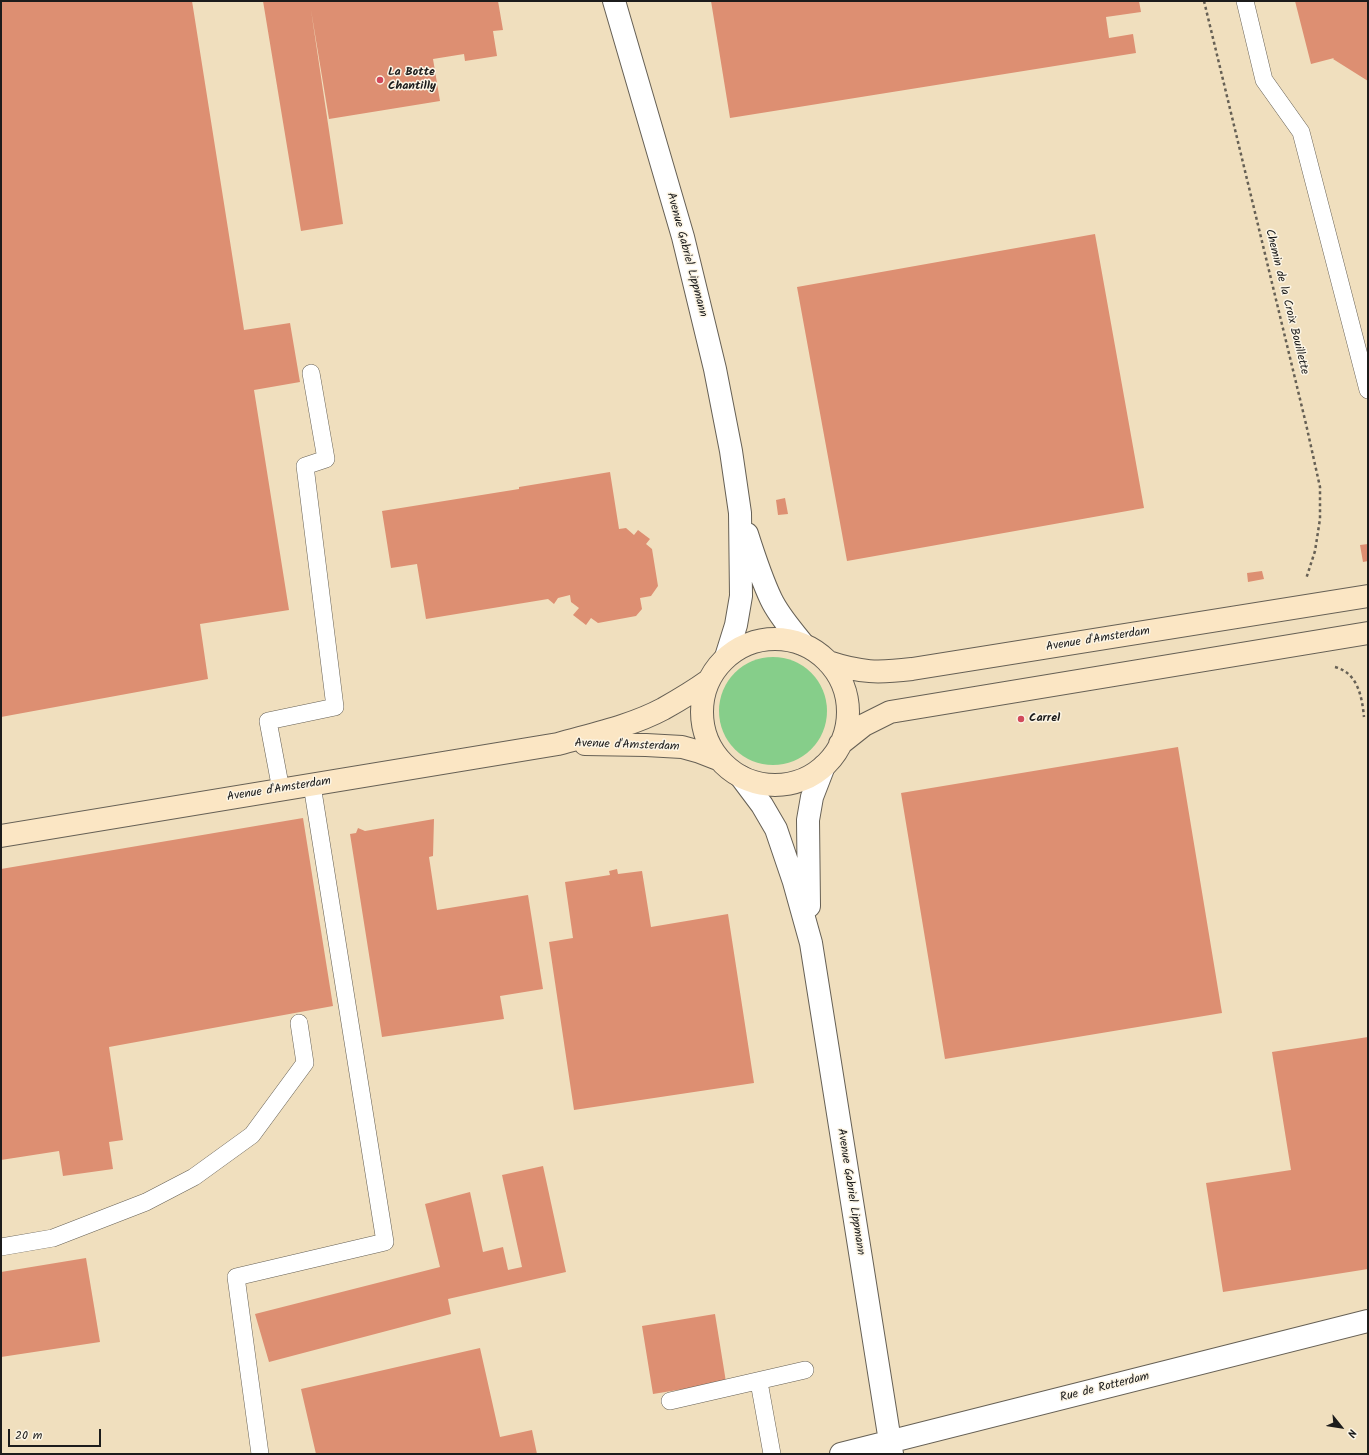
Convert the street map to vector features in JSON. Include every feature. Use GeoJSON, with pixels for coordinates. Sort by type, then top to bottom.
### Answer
{"type":"FeatureCollection","features":[{"type":"Feature","properties":{"kind":"street","name":"Avenue Gabriel Lippmann"},"geometry":{"type":"LineString","coordinates":[[614,1],[683,237],[715,369],[730,451],[740,513],[741,596],[736,625],[726,657]]}},
{"type":"Feature","properties":{"kind":"street","name":"Avenue Gabriel Lippmann"},"geometry":{"type":"LineString","coordinates":[[740,513],[759,571],[771,599],[786,623],[803,644]]}},
{"type":"Feature","properties":{"kind":"street","name":"Avenue d'Amsterdam"},"geometry":{"type":"LineString","coordinates":[[828,662],[847,669],[874,672],[912,669],[1368,596]]}},
{"type":"Feature","properties":{"kind":"street"},"geometry":{"type":"LineString","coordinates":[[840,744],[864,725],[882,715],[896,711],[1368,634]]}},
{"type":"Feature","properties":{"kind":"street"},"geometry":{"type":"LineString","coordinates":[[784,639],[803,644],[814,650],[828,662],[842,682],[848,706],[847,726],[840,744],[831,759],[806,779],[784,785],[762,784],[741,777],[728,769],[718,759],[712,751],[705,735],[701,717],[702,698],[708,681],[716,668],[726,657],[744,646],[763,640],[784,639]]}},
{"type":"Feature","properties":{"kind":"street","name":"Avenue d'Amsterdam"},"geometry":{"type":"LineString","coordinates":[[1,836],[558,744],[606,731],[643,718],[663,709],[708,681]]}},
{"type":"Feature","properties":{"kind":"street","name":"Avenue d'Amsterdam"},"geometry":{"type":"LineString","coordinates":[[558,744],[669,746],[692,749],[718,759]]}},
{"type":"Feature","properties":{"kind":"street","name":"Avenue Gabriel Lippmann"},"geometry":{"type":"LineString","coordinates":[[811,943],[807,841],[808,820],[812,797],[824,766]]}},
{"type":"Feature","properties":{"kind":"street","name":"Avenue Gabriel Lippmann"},"geometry":{"type":"LineString","coordinates":[[741,777],[762,805],[776,829],[794,882],[811,943],[891,1448]]}},
{"type":"Feature","properties":{"kind":"street","name":"Rue de Rotterdam"},"geometry":{"type":"LineString","coordinates":[[841,1454],[891,1448],[1368,1321]]}},
{"type":"Feature","properties":{"kind":"lane"},"geometry":{"type":"LineString","coordinates":[[1245,1],[1264,80],[1301,132],[1368,390]]}},
{"type":"Feature","properties":{"kind":"lane"},"geometry":{"type":"LineString","coordinates":[[281,790],[268,721],[335,707],[305,466],[326,459],[311,373]]}},
{"type":"Feature","properties":{"kind":"lane"},"geometry":{"type":"LineString","coordinates":[[260,1454],[236,1277],[385,1242],[312,785]]}},
{"type":"Feature","properties":{"kind":"lane"},"geometry":{"type":"LineString","coordinates":[[1,1248],[53,1238],[146,1202],[194,1177],[252,1135],[305,1063],[299,1023]]}},
{"type":"Feature","properties":{"kind":"lane"},"geometry":{"type":"LineString","coordinates":[[670,1402],[805,1370]]}},
{"type":"Feature","properties":{"kind":"lane"},"geometry":{"type":"LineString","coordinates":[[759,1382],[772,1454]]}},
{"type":"Feature","properties":{"kind":"path","name":"Chemin de la Croix Bouillette"},"geometry":{"type":"LineString","coordinates":[[1204,1],[1305,416],[1320,487],[1320,519],[1315,551],[1298,607]]}},
{"type":"Feature","properties":{"kind":"path"},"geometry":{"type":"LineString","coordinates":[[1333,667],[1338,668],[1350,676],[1358,686],[1364,717]]}},
{"type":"Feature","properties":{"kind":"green space"},"geometry":{"type":"Polygon","coordinates":[[[773,657],[794,661],[811,673],[823,690],[827,711],[823,732],[811,749],[794,761],[773,765],[752,761],[735,749],[723,732],[719,711],[723,690],[735,673],[752,661],[773,657]]]}},
{"type":"Feature","properties":{"kind":"building"},"geometry":{"type":"Polygon","coordinates":[[[1,1],[192,1],[244,330],[290,323],[300,382],[254,390],[289,610],[200,624],[208,679],[1,717],[1,1]]]}},
{"type":"Feature","properties":{"kind":"building"},"geometry":{"type":"Polygon","coordinates":[[[263,1],[498,1],[503,30],[493,31],[497,56],[465,61],[464,54],[433,59],[440,101],[329,119],[311,10],[343,224],[301,231],[263,1]]]}},
{"type":"Feature","properties":{"kind":"building"},"geometry":{"type":"Polygon","coordinates":[[[711,1],[1139,1],[1141,12],[1106,17],[1109,38],[1133,34],[1136,53],[730,118],[711,1]]]}},
{"type":"Feature","properties":{"kind":"building"},"geometry":{"type":"Polygon","coordinates":[[[1295,1],[1368,1],[1368,81],[1333,59],[1334,58],[1311,64],[1295,1]]]}},
{"type":"Feature","properties":{"kind":"building"},"geometry":{"type":"Polygon","coordinates":[[[1095,234],[1144,508],[847,561],[797,287],[1095,234]]]}},
{"type":"Feature","properties":{"kind":"building"},"geometry":{"type":"Polygon","coordinates":[[[610,472],[619,529],[626,528],[634,535],[638,530],[650,539],[646,544],[652,549],[658,586],[651,596],[640,598],[642,609],[636,616],[598,623],[591,618],[586,625],[573,615],[579,608],[571,602],[570,595],[558,598],[554,604],[548,599],[426,619],[417,564],[391,568],[382,511],[519,489],[519,487],[610,472]]]}},
{"type":"Feature","properties":{"kind":"building"},"geometry":{"type":"Polygon","coordinates":[[[785,498],[788,514],[778,515],[776,500],[785,498]]]}},
{"type":"Feature","properties":{"kind":"building"},"geometry":{"type":"Polygon","coordinates":[[[1368,544],[1368,561],[1363,562],[1360,545],[1368,544]]]}},
{"type":"Feature","properties":{"kind":"building"},"geometry":{"type":"Polygon","coordinates":[[[1262,571],[1264,579],[1248,582],[1247,573],[1262,571]]]}},
{"type":"Feature","properties":{"kind":"building"},"geometry":{"type":"Polygon","coordinates":[[[1178,747],[1222,1013],[945,1059],[901,793],[1178,747]]]}},
{"type":"Feature","properties":{"kind":"building"},"geometry":{"type":"Polygon","coordinates":[[[303,818],[333,1006],[109,1047],[123,1140],[109,1142],[113,1169],[63,1176],[59,1151],[1,1160],[1,869],[303,818]]]}},
{"type":"Feature","properties":{"kind":"building"},"geometry":{"type":"Polygon","coordinates":[[[434,819],[433,856],[429,857],[437,910],[528,895],[543,989],[500,996],[504,1019],[382,1037],[350,834],[356,833],[358,828],[365,831],[434,819]]]}},
{"type":"Feature","properties":{"kind":"building"},"geometry":{"type":"Polygon","coordinates":[[[617,869],[618,874],[642,871],[651,927],[728,914],[754,1083],[574,1110],[549,942],[573,938],[565,882],[610,875],[609,871],[617,869]]]}},
{"type":"Feature","properties":{"kind":"building"},"geometry":{"type":"Polygon","coordinates":[[[1368,1037],[1368,1269],[1223,1292],[1206,1183],[1291,1170],[1272,1052],[1368,1037]]]}},
{"type":"Feature","properties":{"kind":"building"},"geometry":{"type":"Polygon","coordinates":[[[543,1166],[566,1272],[448,1299],[451,1314],[269,1362],[255,1314],[440,1267],[425,1204],[470,1192],[483,1252],[503,1247],[508,1270],[522,1267],[502,1175],[543,1166]]]}},
{"type":"Feature","properties":{"kind":"building"},"geometry":{"type":"Polygon","coordinates":[[[86,1258],[100,1342],[1,1357],[1,1272],[86,1258]]]}},
{"type":"Feature","properties":{"kind":"building"},"geometry":{"type":"Polygon","coordinates":[[[715,1314],[726,1382],[653,1394],[642,1326],[715,1314]]]}},
{"type":"Feature","properties":{"kind":"building"},"geometry":{"type":"Polygon","coordinates":[[[480,1348],[500,1437],[532,1430],[537,1454],[316,1454],[301,1389],[480,1348]]]}},
{"type":"Feature","properties":{"kind":"place","name":"La Botte Chantilly"},"geometry":{"type":"Point","coordinates":[380,80]}},
{"type":"Feature","properties":{"kind":"place","name":"Carrel"},"geometry":{"type":"Point","coordinates":[1021,719]}}]}
